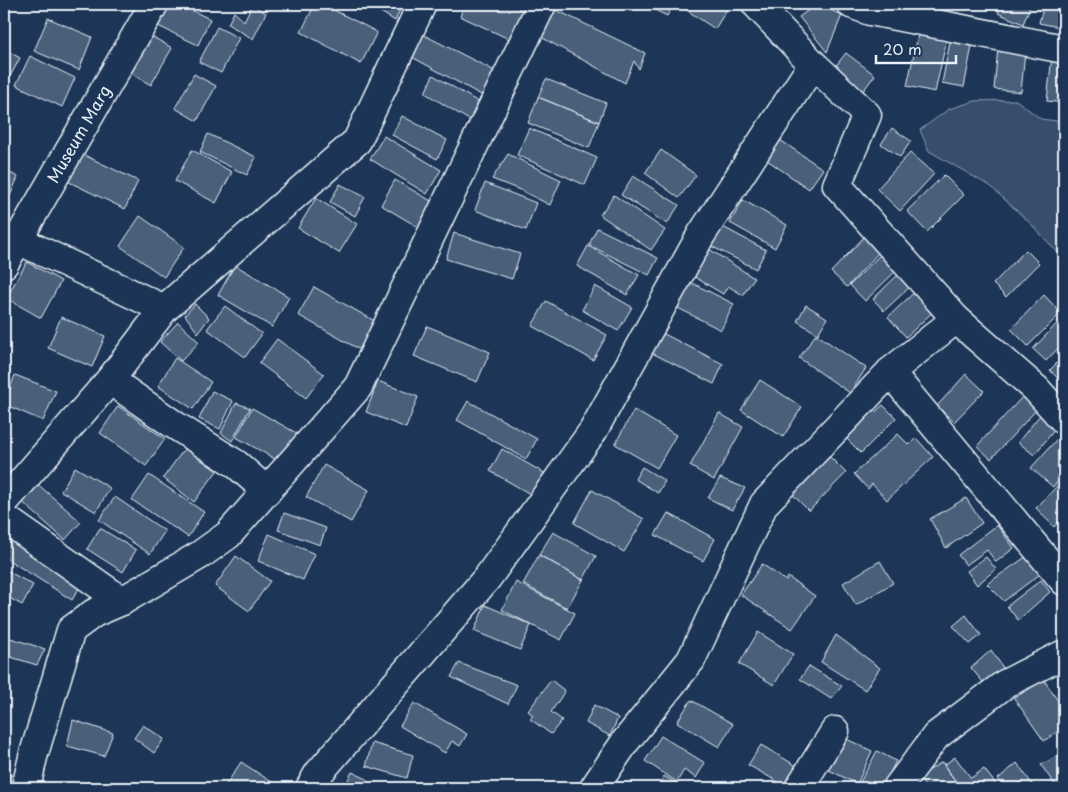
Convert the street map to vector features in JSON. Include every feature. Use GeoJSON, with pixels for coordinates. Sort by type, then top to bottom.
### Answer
{"type":"FeatureCollection","features":[{"type":"Feature","properties":{"kind":"street","name":"Museum Marg"},"geometry":{"type":"LineString","coordinates":[[4,264],[154,4]]}},
{"type":"Feature","properties":{"kind":"street"},"geometry":{"type":"LineString","coordinates":[[4,502],[110,380],[164,309],[357,140],[422,4]]}},
{"type":"Feature","properties":{"kind":"street"},"geometry":{"type":"LineString","coordinates":[[26,788],[33,757],[71,630],[94,613],[122,601],[200,556],[228,535],[358,387],[542,4]]}},
{"type":"Feature","properties":{"kind":"street"},"geometry":{"type":"LineString","coordinates":[[756,4],[813,64],[867,114],[837,185],[956,319],[1036,389],[1064,420]]}},
{"type":"Feature","properties":{"kind":"street"},"geometry":{"type":"LineString","coordinates":[[851,4],[870,10],[1064,49]]}},
{"type":"Feature","properties":{"kind":"street"},"geometry":{"type":"LineString","coordinates":[[310,788],[318,774],[488,577],[593,431],[702,235],[813,64]]}},
{"type":"Feature","properties":{"kind":"street"},"geometry":{"type":"LineString","coordinates":[[18,240],[164,309]]}},
{"type":"Feature","properties":{"kind":"street"},"geometry":{"type":"LineString","coordinates":[[594,788],[625,742],[691,660],[764,504],[890,372],[956,319]]}},
{"type":"Feature","properties":{"kind":"street"},"geometry":{"type":"LineString","coordinates":[[890,372],[1064,581]]}},
{"type":"Feature","properties":{"kind":"street"},"geometry":{"type":"LineString","coordinates":[[110,380],[173,424],[236,464],[267,491]]}},
{"type":"Feature","properties":{"kind":"street"},"geometry":{"type":"LineString","coordinates":[[4,518],[122,601]]}},
{"type":"Feature","properties":{"kind":"street"},"geometry":{"type":"LineString","coordinates":[[898,788],[936,736],[1005,684],[1064,654]]}},
{"type":"Feature","properties":{"kind":"street"},"geometry":{"type":"LineString","coordinates":[[800,788],[835,731]]}},
{"type":"Feature","properties":{"kind":"shaded area"},"geometry":{"type":"Polygon","coordinates":[[[1016,100],[1041,119],[1064,122],[1064,259],[1029,222],[990,186],[929,151],[920,130],[949,109],[975,101],[1016,100]]]}},
{"type":"Feature","properties":{"kind":"building"},"geometry":{"type":"Polygon","coordinates":[[[166,4],[178,4],[210,19],[198,45],[156,25],[166,4]]]}},
{"type":"Feature","properties":{"kind":"building"},"geometry":{"type":"Polygon","coordinates":[[[315,4],[322,4],[377,32],[361,64],[301,32],[315,4]]]}},
{"type":"Feature","properties":{"kind":"building"},"geometry":{"type":"Polygon","coordinates":[[[368,4],[400,4],[402,5],[395,21],[368,4]]]}},
{"type":"Feature","properties":{"kind":"building"},"geometry":{"type":"Polygon","coordinates":[[[465,4],[511,4],[525,11],[509,39],[460,16],[465,4]]]}},
{"type":"Feature","properties":{"kind":"building"},"geometry":{"type":"Polygon","coordinates":[[[643,4],[674,4],[667,16],[643,4]]]}},
{"type":"Feature","properties":{"kind":"building"},"geometry":{"type":"Polygon","coordinates":[[[684,4],[730,4],[715,29],[682,7],[684,4]]]}},
{"type":"Feature","properties":{"kind":"building"},"geometry":{"type":"Polygon","coordinates":[[[817,4],[842,15],[827,52],[799,17],[817,4]]]}},
{"type":"Feature","properties":{"kind":"building"},"geometry":{"type":"Polygon","coordinates":[[[1002,4],[1025,4],[1030,7],[1023,24],[998,13],[1002,4]]]}},
{"type":"Feature","properties":{"kind":"building"},"geometry":{"type":"Polygon","coordinates":[[[1044,4],[1064,4],[1064,28],[1039,23],[1044,4]]]}},
{"type":"Feature","properties":{"kind":"building"},"geometry":{"type":"Polygon","coordinates":[[[252,5],[266,13],[253,39],[228,24],[234,12],[244,21],[252,5]]]}},
{"type":"Feature","properties":{"kind":"building"},"geometry":{"type":"Polygon","coordinates":[[[550,7],[645,53],[639,69],[634,61],[625,83],[539,36],[550,7]]]}},
{"type":"Feature","properties":{"kind":"building"},"geometry":{"type":"Polygon","coordinates":[[[48,18],[92,37],[79,70],[34,51],[48,18]]]}},
{"type":"Feature","properties":{"kind":"building"},"geometry":{"type":"Polygon","coordinates":[[[217,27],[239,38],[221,73],[199,62],[217,27]]]}},
{"type":"Feature","properties":{"kind":"building"},"geometry":{"type":"Polygon","coordinates":[[[919,31],[947,38],[935,92],[907,86],[919,31]]]}},
{"type":"Feature","properties":{"kind":"building"},"geometry":{"type":"Polygon","coordinates":[[[422,34],[495,71],[483,96],[412,57],[422,34]]]}},
{"type":"Feature","properties":{"kind":"building"},"geometry":{"type":"Polygon","coordinates":[[[151,36],[172,48],[151,85],[130,73],[151,36]]]}},
{"type":"Feature","properties":{"kind":"building"},"geometry":{"type":"Polygon","coordinates":[[[950,42],[972,46],[964,87],[942,83],[950,42]]]}},
{"type":"Feature","properties":{"kind":"building"},"geometry":{"type":"Polygon","coordinates":[[[998,48],[1025,51],[1021,92],[994,89],[998,48]]]}},
{"type":"Feature","properties":{"kind":"building"},"geometry":{"type":"Polygon","coordinates":[[[4,49],[20,58],[7,82],[4,80],[4,49]]]}},
{"type":"Feature","properties":{"kind":"building"},"geometry":{"type":"Polygon","coordinates":[[[846,53],[875,75],[860,95],[831,72],[846,53]]]}},
{"type":"Feature","properties":{"kind":"building"},"geometry":{"type":"Polygon","coordinates":[[[30,56],[75,78],[62,107],[16,85],[30,56]]]}},
{"type":"Feature","properties":{"kind":"building"},"geometry":{"type":"Polygon","coordinates":[[[1052,56],[1064,57],[1064,103],[1047,101],[1052,56]]]}},
{"type":"Feature","properties":{"kind":"building"},"geometry":{"type":"Polygon","coordinates":[[[194,74],[216,86],[197,121],[175,108],[194,74]]]}},
{"type":"Feature","properties":{"kind":"building"},"geometry":{"type":"Polygon","coordinates":[[[433,75],[480,103],[474,123],[425,93],[433,75]]]}},
{"type":"Feature","properties":{"kind":"building"},"geometry":{"type":"Polygon","coordinates":[[[546,79],[606,103],[599,122],[538,97],[546,79]]]}},
{"type":"Feature","properties":{"kind":"building"},"geometry":{"type":"Polygon","coordinates":[[[538,97],[599,122],[589,148],[528,123],[538,97]]]}},
{"type":"Feature","properties":{"kind":"building"},"geometry":{"type":"Polygon","coordinates":[[[402,116],[447,140],[437,159],[392,135],[402,116]]]}},
{"type":"Feature","properties":{"kind":"building"},"geometry":{"type":"Polygon","coordinates":[[[529,128],[597,158],[585,185],[517,155],[529,128]]]}},
{"type":"Feature","properties":{"kind":"building"},"geometry":{"type":"Polygon","coordinates":[[[892,128],[911,141],[900,157],[881,144],[892,128]]]}},
{"type":"Feature","properties":{"kind":"building"},"geometry":{"type":"Polygon","coordinates":[[[208,134],[256,157],[247,175],[200,152],[208,134]]]}},
{"type":"Feature","properties":{"kind":"building"},"geometry":{"type":"Polygon","coordinates":[[[384,136],[441,170],[427,194],[370,159],[384,136]]]}},
{"type":"Feature","properties":{"kind":"building"},"geometry":{"type":"Polygon","coordinates":[[[777,138],[823,169],[809,189],[764,158],[777,138]]]}},
{"type":"Feature","properties":{"kind":"building"},"geometry":{"type":"Polygon","coordinates":[[[192,150],[232,172],[216,203],[175,181],[192,150]]]}},
{"type":"Feature","properties":{"kind":"building"},"geometry":{"type":"Polygon","coordinates":[[[661,150],[696,175],[679,198],[645,173],[661,150]]]}},
{"type":"Feature","properties":{"kind":"building"},"geometry":{"type":"Polygon","coordinates":[[[78,152],[138,181],[125,209],[65,180],[78,152]]]}},
{"type":"Feature","properties":{"kind":"building"},"geometry":{"type":"Polygon","coordinates":[[[910,153],[934,174],[900,211],[877,189],[910,153]]]}},
{"type":"Feature","properties":{"kind":"building"},"geometry":{"type":"Polygon","coordinates":[[[508,154],[561,180],[550,205],[492,179],[508,154]]]}},
{"type":"Feature","properties":{"kind":"building"},"geometry":{"type":"Polygon","coordinates":[[[4,170],[18,177],[7,203],[4,202],[4,170]]]}},
{"type":"Feature","properties":{"kind":"building"},"geometry":{"type":"Polygon","coordinates":[[[944,175],[964,195],[927,232],[907,211],[944,175]]]}},
{"type":"Feature","properties":{"kind":"building"},"geometry":{"type":"Polygon","coordinates":[[[633,176],[679,205],[667,224],[621,195],[633,176]]]}},
{"type":"Feature","properties":{"kind":"building"},"geometry":{"type":"Polygon","coordinates":[[[395,180],[433,202],[418,227],[381,205],[395,180]]]}},
{"type":"Feature","properties":{"kind":"building"},"geometry":{"type":"Polygon","coordinates":[[[485,183],[536,203],[526,230],[475,210],[485,183]]]}},
{"type":"Feature","properties":{"kind":"building"},"geometry":{"type":"Polygon","coordinates":[[[340,184],[365,197],[355,216],[330,202],[340,184]]]}},
{"type":"Feature","properties":{"kind":"building"},"geometry":{"type":"Polygon","coordinates":[[[614,195],[665,230],[651,250],[600,215],[614,195]]]}},
{"type":"Feature","properties":{"kind":"building"},"geometry":{"type":"Polygon","coordinates":[[[316,198],[357,224],[339,253],[298,228],[316,198]]]}},
{"type":"Feature","properties":{"kind":"building"},"geometry":{"type":"Polygon","coordinates":[[[743,200],[787,225],[775,248],[730,223],[743,200]]]}},
{"type":"Feature","properties":{"kind":"building"},"geometry":{"type":"Polygon","coordinates":[[[140,216],[184,247],[164,277],[120,246],[140,216]]]}},
{"type":"Feature","properties":{"kind":"building"},"geometry":{"type":"Polygon","coordinates":[[[721,226],[766,250],[756,269],[711,246],[721,226]]]}},
{"type":"Feature","properties":{"kind":"building"},"geometry":{"type":"Polygon","coordinates":[[[597,228],[658,258],[649,275],[589,245],[597,228]]]}},
{"type":"Feature","properties":{"kind":"building"},"geometry":{"type":"Polygon","coordinates":[[[454,233],[520,254],[512,279],[446,259],[454,233]]]}},
{"type":"Feature","properties":{"kind":"building"},"geometry":{"type":"Polygon","coordinates":[[[865,236],[881,250],[847,287],[831,272],[865,236]]]}},
{"type":"Feature","properties":{"kind":"building"},"geometry":{"type":"Polygon","coordinates":[[[588,246],[639,275],[627,295],[577,266],[588,246]]]}},
{"type":"Feature","properties":{"kind":"building"},"geometry":{"type":"Polygon","coordinates":[[[706,247],[754,278],[743,295],[728,286],[723,294],[688,273],[706,247]]]}},
{"type":"Feature","properties":{"kind":"building"},"geometry":{"type":"Polygon","coordinates":[[[1026,250],[1039,263],[1006,297],[993,284],[1026,250]]]}},
{"type":"Feature","properties":{"kind":"building"},"geometry":{"type":"Polygon","coordinates":[[[884,251],[900,267],[865,301],[850,285],[884,251]]]}},
{"type":"Feature","properties":{"kind":"building"},"geometry":{"type":"Polygon","coordinates":[[[27,262],[61,281],[41,318],[6,298],[27,262]]]}},
{"type":"Feature","properties":{"kind":"building"},"geometry":{"type":"Polygon","coordinates":[[[235,265],[289,297],[272,327],[218,295],[235,265]]]}},
{"type":"Feature","properties":{"kind":"building"},"geometry":{"type":"Polygon","coordinates":[[[904,269],[916,281],[884,311],[873,299],[904,269]]]}},
{"type":"Feature","properties":{"kind":"building"},"geometry":{"type":"Polygon","coordinates":[[[688,281],[734,304],[721,330],[676,307],[688,281]]]}},
{"type":"Feature","properties":{"kind":"building"},"geometry":{"type":"Polygon","coordinates":[[[922,285],[940,305],[906,337],[888,317],[922,285]]]}},
{"type":"Feature","properties":{"kind":"building"},"geometry":{"type":"Polygon","coordinates":[[[595,286],[632,307],[618,331],[582,310],[595,286]]]}},
{"type":"Feature","properties":{"kind":"building"},"geometry":{"type":"Polygon","coordinates":[[[314,287],[380,324],[364,352],[298,315],[314,287]]]}},
{"type":"Feature","properties":{"kind":"building"},"geometry":{"type":"Polygon","coordinates":[[[1044,295],[1061,313],[1028,346],[1011,329],[1044,295]]]}},
{"type":"Feature","properties":{"kind":"building"},"geometry":{"type":"Polygon","coordinates":[[[546,301],[607,335],[593,360],[532,326],[546,301]]]}},
{"type":"Feature","properties":{"kind":"building"},"geometry":{"type":"Polygon","coordinates":[[[195,304],[209,318],[198,333],[185,315],[195,304]]]}},
{"type":"Feature","properties":{"kind":"building"},"geometry":{"type":"Polygon","coordinates":[[[806,305],[827,318],[818,334],[797,321],[806,305]]]}},
{"type":"Feature","properties":{"kind":"building"},"geometry":{"type":"Polygon","coordinates":[[[225,306],[262,334],[245,357],[207,329],[225,306]]]}},
{"type":"Feature","properties":{"kind":"building"},"geometry":{"type":"Polygon","coordinates":[[[1064,316],[1064,342],[1046,361],[1033,349],[1064,316]]]}},
{"type":"Feature","properties":{"kind":"building"},"geometry":{"type":"Polygon","coordinates":[[[61,317],[105,336],[92,367],[48,348],[61,317]]]}},
{"type":"Feature","properties":{"kind":"building"},"geometry":{"type":"Polygon","coordinates":[[[178,322],[199,342],[181,361],[160,342],[178,322]]]}},
{"type":"Feature","properties":{"kind":"building"},"geometry":{"type":"Polygon","coordinates":[[[427,326],[490,352],[477,382],[414,356],[427,326]]]}},
{"type":"Feature","properties":{"kind":"building"},"geometry":{"type":"Polygon","coordinates":[[[662,333],[723,364],[714,384],[652,353],[662,333]]]}},
{"type":"Feature","properties":{"kind":"building"},"geometry":{"type":"Polygon","coordinates":[[[816,334],[866,368],[850,393],[799,358],[816,334]]]}},
{"type":"Feature","properties":{"kind":"building"},"geometry":{"type":"Polygon","coordinates":[[[277,339],[324,374],[306,398],[259,363],[277,339]]]}},
{"type":"Feature","properties":{"kind":"building"},"geometry":{"type":"Polygon","coordinates":[[[1064,356],[1064,385],[1050,370],[1064,356]]]}},
{"type":"Feature","properties":{"kind":"building"},"geometry":{"type":"Polygon","coordinates":[[[175,358],[211,382],[193,409],[158,386],[175,358]]]}},
{"type":"Feature","properties":{"kind":"building"},"geometry":{"type":"Polygon","coordinates":[[[966,374],[984,391],[954,422],[937,406],[966,374]]]}},
{"type":"Feature","properties":{"kind":"building"},"geometry":{"type":"Polygon","coordinates":[[[15,375],[56,391],[43,421],[4,404],[15,375]]]}},
{"type":"Feature","properties":{"kind":"building"},"geometry":{"type":"Polygon","coordinates":[[[760,380],[802,407],[783,437],[741,410],[760,380]]]}},
{"type":"Feature","properties":{"kind":"building"},"geometry":{"type":"Polygon","coordinates":[[[378,381],[418,397],[406,428],[366,412],[378,381]]]}},
{"type":"Feature","properties":{"kind":"building"},"geometry":{"type":"Polygon","coordinates":[[[212,391],[233,401],[220,429],[199,419],[212,391]]]}},
{"type":"Feature","properties":{"kind":"building"},"geometry":{"type":"Polygon","coordinates":[[[1023,396],[1037,409],[991,459],[977,446],[1023,396]]]}},
{"type":"Feature","properties":{"kind":"building"},"geometry":{"type":"Polygon","coordinates":[[[468,401],[537,439],[526,459],[457,420],[468,401]]]}},
{"type":"Feature","properties":{"kind":"building"},"geometry":{"type":"Polygon","coordinates":[[[236,403],[250,408],[232,441],[221,433],[236,403]]]}},
{"type":"Feature","properties":{"kind":"building"},"geometry":{"type":"Polygon","coordinates":[[[883,405],[896,418],[861,453],[840,432],[867,406],[874,413],[883,405]]]}},
{"type":"Feature","properties":{"kind":"building"},"geometry":{"type":"Polygon","coordinates":[[[118,406],[165,439],[146,466],[100,433],[118,406]]]}},
{"type":"Feature","properties":{"kind":"building"},"geometry":{"type":"Polygon","coordinates":[[[252,408],[298,434],[282,463],[236,437],[252,408]]]}},
{"type":"Feature","properties":{"kind":"building"},"geometry":{"type":"Polygon","coordinates":[[[1045,409],[1061,422],[1034,455],[1018,442],[1045,409]]]}},
{"type":"Feature","properties":{"kind":"building"},"geometry":{"type":"Polygon","coordinates":[[[634,410],[676,435],[657,468],[615,444],[634,410]]]}},
{"type":"Feature","properties":{"kind":"building"},"geometry":{"type":"Polygon","coordinates":[[[719,413],[743,427],[714,480],[690,466],[719,413]]]}},
{"type":"Feature","properties":{"kind":"building"},"geometry":{"type":"Polygon","coordinates":[[[1064,431],[1064,474],[1053,487],[1031,468],[1064,431]]]}},
{"type":"Feature","properties":{"kind":"building"},"geometry":{"type":"Polygon","coordinates":[[[898,434],[909,445],[916,438],[933,457],[887,500],[872,484],[868,489],[854,474],[898,434]]]}},
{"type":"Feature","properties":{"kind":"building"},"geometry":{"type":"Polygon","coordinates":[[[185,448],[217,471],[194,502],[163,478],[185,448]]]}},
{"type":"Feature","properties":{"kind":"building"},"geometry":{"type":"Polygon","coordinates":[[[502,449],[544,473],[532,495],[490,471],[502,449]]]}},
{"type":"Feature","properties":{"kind":"building"},"geometry":{"type":"Polygon","coordinates":[[[826,453],[846,473],[809,511],[789,491],[826,453]]]}},
{"type":"Feature","properties":{"kind":"building"},"geometry":{"type":"Polygon","coordinates":[[[324,465],[369,490],[351,522],[306,497],[324,465]]]}},
{"type":"Feature","properties":{"kind":"building"},"geometry":{"type":"Polygon","coordinates":[[[75,467],[110,488],[96,512],[61,491],[75,467]]]}},
{"type":"Feature","properties":{"kind":"building"},"geometry":{"type":"Polygon","coordinates":[[[642,467],[665,481],[658,493],[635,479],[642,467]]]}},
{"type":"Feature","properties":{"kind":"building"},"geometry":{"type":"Polygon","coordinates":[[[149,475],[204,512],[188,537],[132,500],[149,475]]]}},
{"type":"Feature","properties":{"kind":"building"},"geometry":{"type":"Polygon","coordinates":[[[720,478],[745,488],[732,510],[708,498],[720,478]]]}},
{"type":"Feature","properties":{"kind":"building"},"geometry":{"type":"Polygon","coordinates":[[[1064,479],[1064,516],[1054,527],[1036,508],[1064,479]]]}},
{"type":"Feature","properties":{"kind":"building"},"geometry":{"type":"Polygon","coordinates":[[[34,481],[81,522],[65,540],[19,499],[34,481]]]}},
{"type":"Feature","properties":{"kind":"building"},"geometry":{"type":"Polygon","coordinates":[[[592,490],[644,519],[624,552],[574,523],[592,490]]]}},
{"type":"Feature","properties":{"kind":"building"},"geometry":{"type":"Polygon","coordinates":[[[115,497],[165,531],[150,554],[99,520],[115,497]]]}},
{"type":"Feature","properties":{"kind":"building"},"geometry":{"type":"Polygon","coordinates":[[[966,498],[982,523],[946,548],[930,519],[966,498]]]}},
{"type":"Feature","properties":{"kind":"building"},"geometry":{"type":"Polygon","coordinates":[[[284,513],[326,528],[320,545],[278,530],[284,513]]]}},
{"type":"Feature","properties":{"kind":"building"},"geometry":{"type":"Polygon","coordinates":[[[668,513],[715,539],[703,561],[655,535],[668,513]]]}},
{"type":"Feature","properties":{"kind":"building"},"geometry":{"type":"Polygon","coordinates":[[[997,525],[1014,548],[996,562],[987,550],[966,565],[958,555],[997,525]]]}},
{"type":"Feature","properties":{"kind":"building"},"geometry":{"type":"Polygon","coordinates":[[[100,528],[136,550],[123,572],[87,549],[100,528]]]}},
{"type":"Feature","properties":{"kind":"building"},"geometry":{"type":"Polygon","coordinates":[[[553,532],[596,556],[583,580],[539,555],[553,532]]]}},
{"type":"Feature","properties":{"kind":"building"},"geometry":{"type":"Polygon","coordinates":[[[269,534],[315,554],[303,580],[258,561],[269,534]]]}},
{"type":"Feature","properties":{"kind":"building"},"geometry":{"type":"Polygon","coordinates":[[[4,537],[81,585],[72,600],[4,557],[4,537]]]}},
{"type":"Feature","properties":{"kind":"building"},"geometry":{"type":"Polygon","coordinates":[[[539,555],[583,580],[567,608],[523,584],[539,555]]]}},
{"type":"Feature","properties":{"kind":"building"},"geometry":{"type":"Polygon","coordinates":[[[236,556],[270,581],[249,611],[215,586],[236,556]]]}},
{"type":"Feature","properties":{"kind":"building"},"geometry":{"type":"Polygon","coordinates":[[[1027,556],[1040,574],[1004,601],[987,584],[1027,556]]]}},
{"type":"Feature","properties":{"kind":"building"},"geometry":{"type":"Polygon","coordinates":[[[986,557],[996,569],[977,585],[967,571],[986,557]]]}},
{"type":"Feature","properties":{"kind":"building"},"geometry":{"type":"Polygon","coordinates":[[[880,561],[893,583],[856,605],[843,583],[880,561]]]}},
{"type":"Feature","properties":{"kind":"building"},"geometry":{"type":"Polygon","coordinates":[[[762,564],[786,581],[788,577],[815,596],[792,629],[741,595],[762,564]]]}},
{"type":"Feature","properties":{"kind":"building"},"geometry":{"type":"Polygon","coordinates":[[[4,569],[33,585],[22,605],[4,595],[4,569]]]}},
{"type":"Feature","properties":{"kind":"building"},"geometry":{"type":"Polygon","coordinates":[[[1041,580],[1050,592],[1018,620],[1007,606],[1041,580]]]}},
{"type":"Feature","properties":{"kind":"building"},"geometry":{"type":"Polygon","coordinates":[[[516,582],[575,613],[561,640],[502,610],[516,582]]]}},
{"type":"Feature","properties":{"kind":"building"},"geometry":{"type":"Polygon","coordinates":[[[485,605],[531,625],[520,650],[474,631],[485,605]]]}},
{"type":"Feature","properties":{"kind":"building"},"geometry":{"type":"Polygon","coordinates":[[[966,615],[981,635],[970,644],[953,626],[966,615]]]}},
{"type":"Feature","properties":{"kind":"building"},"geometry":{"type":"Polygon","coordinates":[[[758,632],[793,654],[774,685],[739,664],[758,632]]]}},
{"type":"Feature","properties":{"kind":"building"},"geometry":{"type":"Polygon","coordinates":[[[836,635],[880,668],[865,690],[821,662],[836,635]]]}},
{"type":"Feature","properties":{"kind":"building"},"geometry":{"type":"Polygon","coordinates":[[[4,636],[45,649],[37,665],[4,655],[4,636]]]}},
{"type":"Feature","properties":{"kind":"building"},"geometry":{"type":"Polygon","coordinates":[[[991,650],[1008,675],[988,688],[971,668],[991,650]]]}},
{"type":"Feature","properties":{"kind":"building"},"geometry":{"type":"Polygon","coordinates":[[[1064,662],[1064,683],[1054,669],[1064,662]]]}},
{"type":"Feature","properties":{"kind":"building"},"geometry":{"type":"Polygon","coordinates":[[[459,663],[517,685],[508,704],[451,677],[459,663]]]}},
{"type":"Feature","properties":{"kind":"building"},"geometry":{"type":"Polygon","coordinates":[[[809,666],[842,686],[831,699],[800,679],[809,666]]]}},
{"type":"Feature","properties":{"kind":"building"},"geometry":{"type":"Polygon","coordinates":[[[551,680],[565,691],[551,712],[562,720],[551,734],[530,719],[533,715],[528,711],[551,680]]]}},
{"type":"Feature","properties":{"kind":"building"},"geometry":{"type":"Polygon","coordinates":[[[1044,680],[1064,710],[1064,727],[1044,741],[1014,698],[1044,680]]]}},
{"type":"Feature","properties":{"kind":"building"},"geometry":{"type":"Polygon","coordinates":[[[691,700],[733,724],[719,747],[677,722],[691,700]]]}},
{"type":"Feature","properties":{"kind":"building"},"geometry":{"type":"Polygon","coordinates":[[[414,703],[467,734],[460,746],[452,741],[445,753],[400,726],[414,703]]]}},
{"type":"Feature","properties":{"kind":"building"},"geometry":{"type":"Polygon","coordinates":[[[594,705],[618,718],[610,736],[586,723],[594,705]]]}},
{"type":"Feature","properties":{"kind":"building"},"geometry":{"type":"Polygon","coordinates":[[[73,720],[113,733],[104,756],[67,746],[73,720]]]}},
{"type":"Feature","properties":{"kind":"building"},"geometry":{"type":"Polygon","coordinates":[[[143,725],[164,739],[154,753],[134,738],[143,725]]]}},
{"type":"Feature","properties":{"kind":"building"},"geometry":{"type":"Polygon","coordinates":[[[661,736],[705,763],[696,778],[684,770],[677,782],[645,761],[661,736]]]}},
{"type":"Feature","properties":{"kind":"building"},"geometry":{"type":"Polygon","coordinates":[[[842,737],[872,751],[857,784],[827,769],[842,737]]]}},
{"type":"Feature","properties":{"kind":"building"},"geometry":{"type":"Polygon","coordinates":[[[372,743],[413,755],[407,778],[366,766],[372,743]]]}},
{"type":"Feature","properties":{"kind":"building"},"geometry":{"type":"Polygon","coordinates":[[[761,745],[800,768],[789,788],[748,765],[761,745]]]}},
{"type":"Feature","properties":{"kind":"building"},"geometry":{"type":"Polygon","coordinates":[[[877,751],[896,761],[882,788],[863,788],[858,786],[877,751]]]}},
{"type":"Feature","properties":{"kind":"building"},"geometry":{"type":"Polygon","coordinates":[[[1064,752],[1064,788],[1057,788],[1041,765],[1064,752]]]}},
{"type":"Feature","properties":{"kind":"building"},"geometry":{"type":"Polygon","coordinates":[[[955,757],[971,778],[984,769],[998,787],[961,788],[944,765],[955,757]]]}},
{"type":"Feature","properties":{"kind":"building"},"geometry":{"type":"Polygon","coordinates":[[[241,762],[281,788],[224,788],[241,762]]]}},
{"type":"Feature","properties":{"kind":"building"},"geometry":{"type":"Polygon","coordinates":[[[942,762],[959,788],[926,788],[919,777],[942,762]]]}},
{"type":"Feature","properties":{"kind":"building"},"geometry":{"type":"Polygon","coordinates":[[[1017,763],[1035,788],[1003,788],[998,779],[1017,763]]]}},
{"type":"Feature","properties":{"kind":"building"},"geometry":{"type":"Polygon","coordinates":[[[352,772],[367,779],[363,788],[344,788],[352,772]]]}},
{"type":"Feature","properties":{"kind":"building"},"geometry":{"type":"Polygon","coordinates":[[[4,773],[14,776],[12,788],[4,788],[4,773]]]}},
{"type":"Feature","properties":{"kind":"building"},"geometry":{"type":"Polygon","coordinates":[[[664,776],[684,788],[657,788],[664,776]]]}},
{"type":"Feature","properties":{"kind":"building"},"geometry":{"type":"Polygon","coordinates":[[[54,783],[81,788],[53,788],[54,783]]]}}]}
